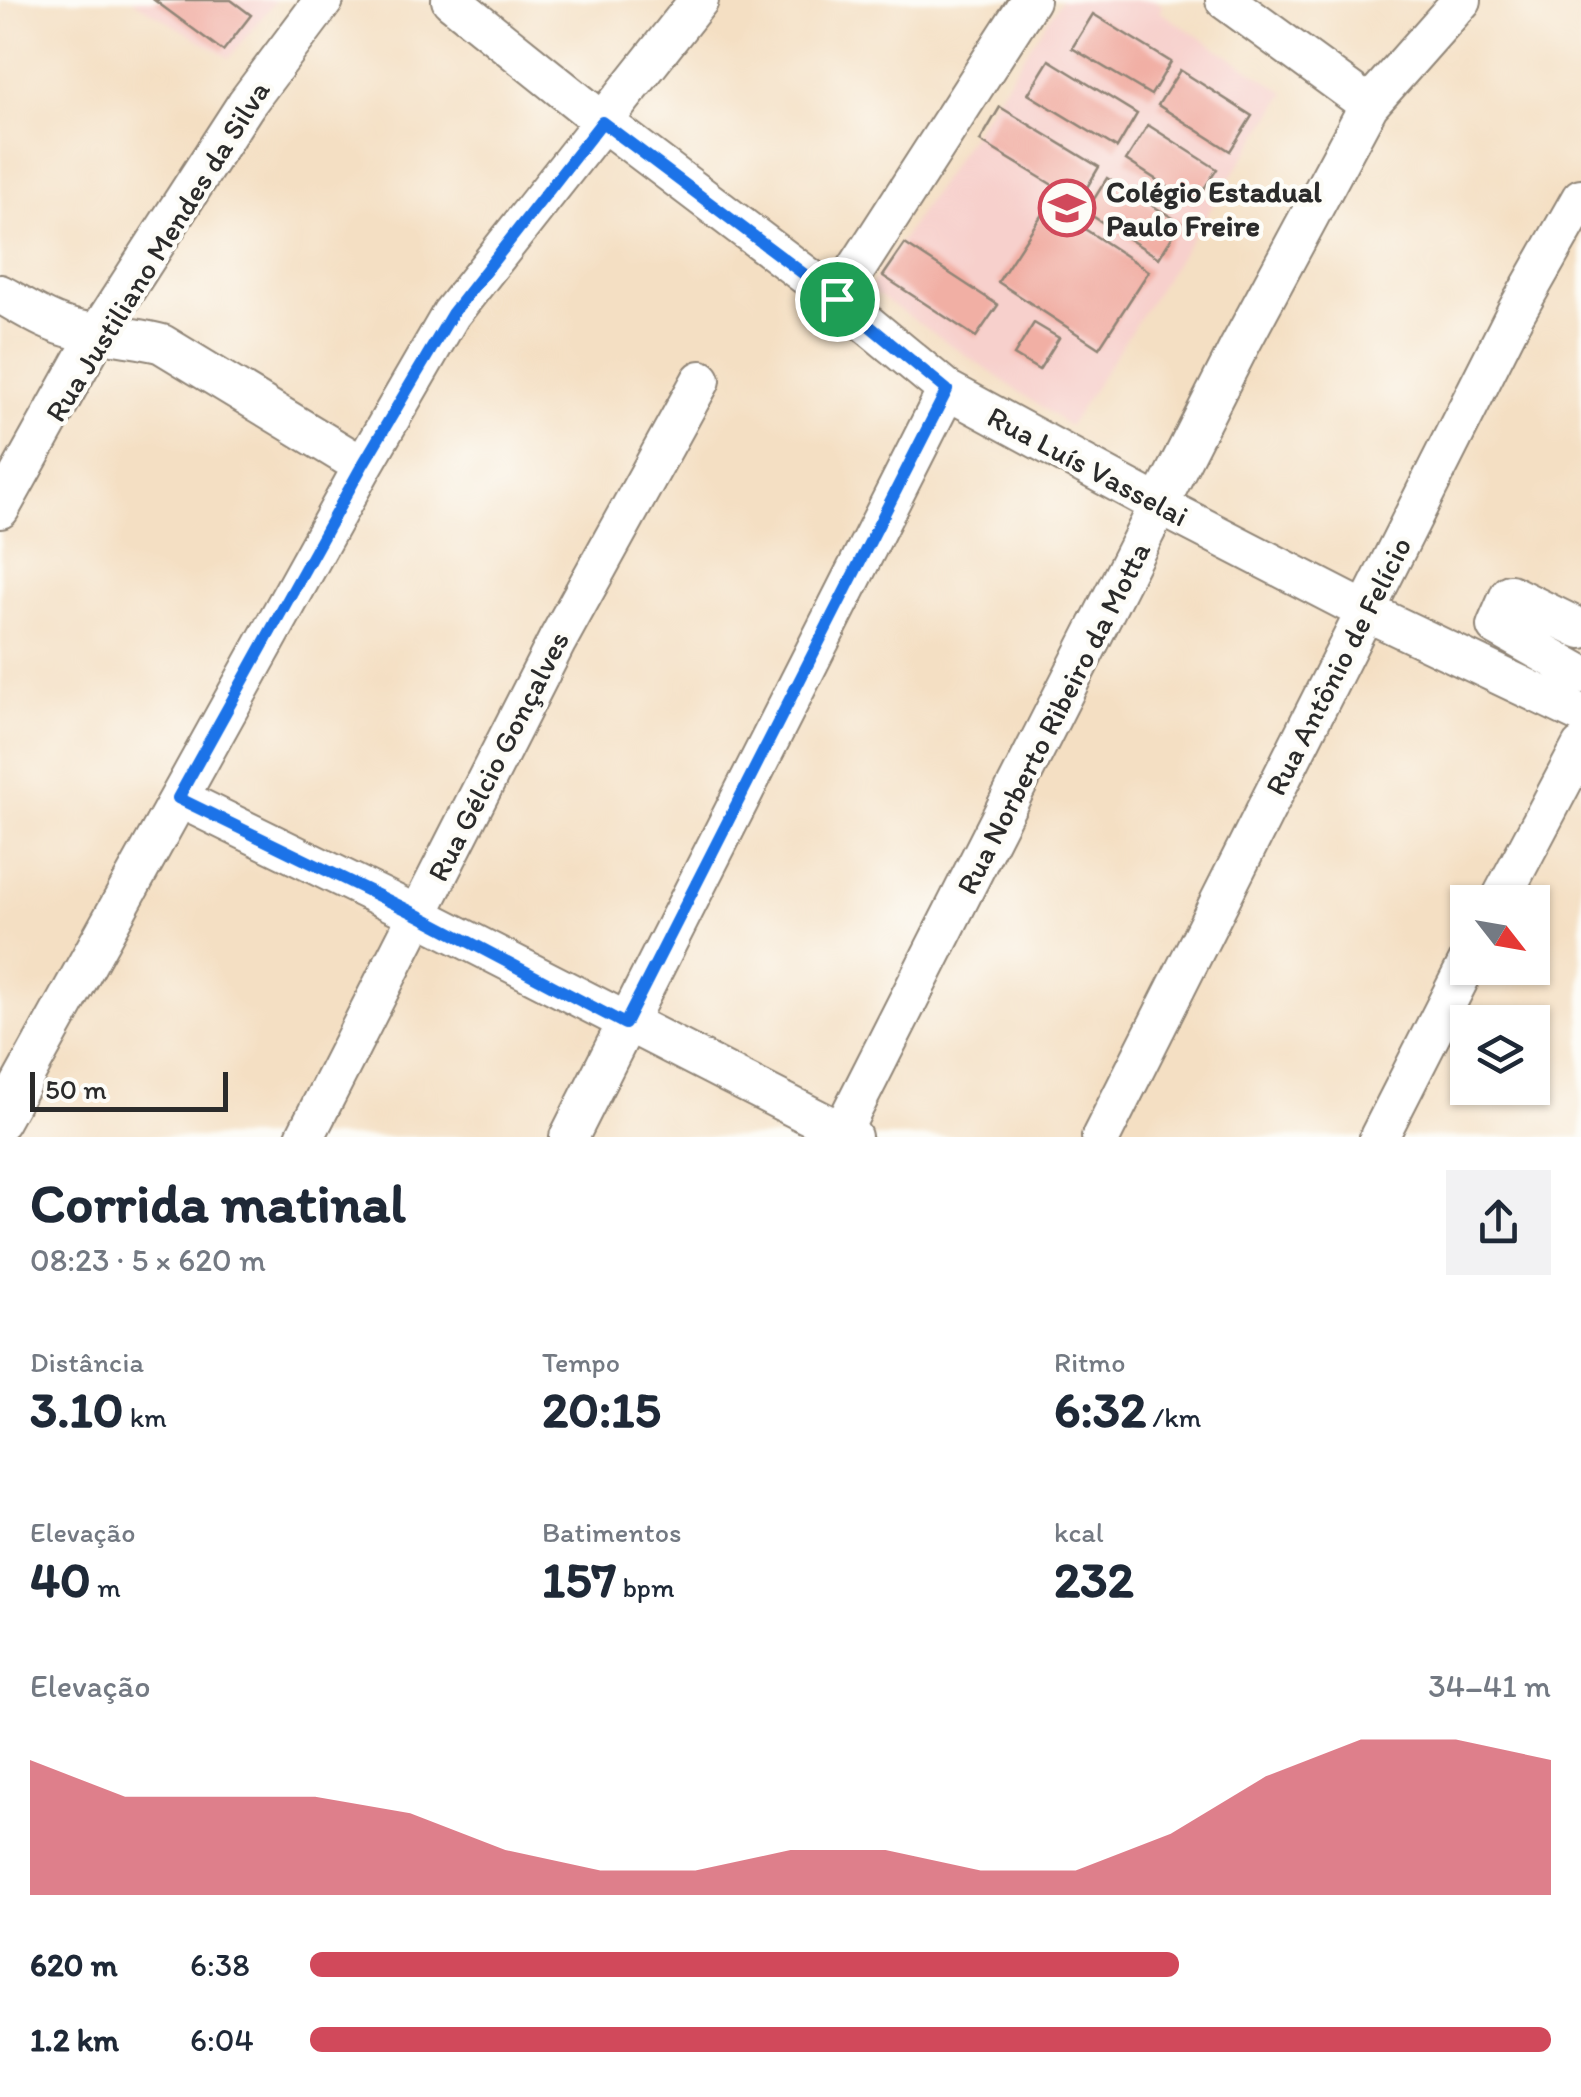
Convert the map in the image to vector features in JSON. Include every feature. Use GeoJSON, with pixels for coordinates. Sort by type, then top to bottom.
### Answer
{"type":"FeatureCollection","features":[{"type":"Feature","properties":{"kind":"street","name":"Rua Justiliano Mendes da Silva"},"geometry":{"type":"LineString","coordinates":[[0,509],[99,331],[246,104],[324,0]]}},
{"type":"Feature","properties":{"kind":"street","name":"Rua Luís Vasselai"},"geometry":{"type":"LineString","coordinates":[[451,0],[602,122],[837,299],[947,390],[1367,612],[1581,714]]}},
{"type":"Feature","properties":{"kind":"street"},"geometry":{"type":"LineString","coordinates":[[0,1121],[362,466],[452,314],[699,0]]}},
{"type":"Feature","properties":{"kind":"street"},"geometry":{"type":"LineString","coordinates":[[837,299],[1030,0]]}},
{"type":"Feature","properties":{"kind":"street"},"geometry":{"type":"LineString","coordinates":[[1225,0],[1370,105]]}},
{"type":"Feature","properties":{"kind":"street","name":"Rua Norberto Ribeiro da Motta"},"geometry":{"type":"LineString","coordinates":[[844,1135],[1238,349],[1370,105],[1462,0]]}},
{"type":"Feature","properties":{"kind":"street","name":"Rua Antônio de Felício"},"geometry":{"type":"LineString","coordinates":[[1100,1137],[1515,314],[1581,198]]}},
{"type":"Feature","properties":{"kind":"street"},"geometry":{"type":"LineString","coordinates":[[0,294],[52,322],[162,344],[362,466]]}},
{"type":"Feature","properties":{"kind":"street","name":"Rua Gélcio Gonçalves"},"geometry":{"type":"LineString","coordinates":[[305,1137],[557,640],[702,380]]}},
{"type":"Feature","properties":{"kind":"street"},"geometry":{"type":"LineString","coordinates":[[569,1137],[947,390]]}},
{"type":"Feature","properties":{"kind":"street"},"geometry":{"type":"LineString","coordinates":[[1581,629],[1510,594],[1496,626],[1581,674]]}},
{"type":"Feature","properties":{"kind":"street"},"geometry":{"type":"LineString","coordinates":[[1508,885],[1581,747]]}},
{"type":"Feature","properties":{"kind":"street"},"geometry":{"type":"LineString","coordinates":[[178,798],[416,914],[844,1135]]}},
{"type":"Feature","properties":{"kind":"street"},"geometry":{"type":"LineString","coordinates":[[1379,1137],[1456,985]]}},
{"type":"Feature","properties":{"kind":"shaded area"},"geometry":{"type":"Polygon","coordinates":[[[132,0],[276,0],[229,58],[132,0]]]}},
{"type":"Feature","properties":{"kind":"shaded area","name":"Colégio Estadual Paulo Freire"},"geometry":{"type":"Polygon","coordinates":[[[1061,0],[1154,0],[1163,6],[1159,11],[1286,93],[1069,426],[869,289],[1061,0]]]}},
{"type":"Feature","properties":{"kind":"building"},"geometry":{"type":"Polygon","coordinates":[[[154,0],[231,0],[251,15],[223,51],[154,0]]]}},
{"type":"Feature","properties":{"kind":"building"},"geometry":{"type":"Polygon","coordinates":[[[1093,14],[1171,62],[1151,95],[1072,48],[1093,14]]]}},
{"type":"Feature","properties":{"kind":"building"},"geometry":{"type":"Polygon","coordinates":[[[1049,60],[1137,114],[1117,148],[1028,94],[1049,60]]]}},
{"type":"Feature","properties":{"kind":"building"},"geometry":{"type":"Polygon","coordinates":[[[1180,70],[1252,116],[1230,151],[1158,105],[1180,70]]]}},
{"type":"Feature","properties":{"kind":"building"},"geometry":{"type":"Polygon","coordinates":[[[1000,107],[1099,167],[1079,201],[980,141],[1000,107]]]}},
{"type":"Feature","properties":{"kind":"building"},"geometry":{"type":"Polygon","coordinates":[[[1148,125],[1217,169],[1194,204],[1126,160],[1148,125]]]}},
{"type":"Feature","properties":{"kind":"building"},"geometry":{"type":"Polygon","coordinates":[[[1107,178],[1181,223],[1159,258],[1086,212],[1107,178]]]}},
{"type":"Feature","properties":{"kind":"building"},"geometry":{"type":"Polygon","coordinates":[[[1048,205],[1149,271],[1099,348],[998,282],[1048,205]]]}},
{"type":"Feature","properties":{"kind":"building"},"geometry":{"type":"Polygon","coordinates":[[[905,244],[998,305],[976,337],[883,276],[905,244]]]}},
{"type":"Feature","properties":{"kind":"building"},"geometry":{"type":"Polygon","coordinates":[[[1034,323],[1059,338],[1039,370],[1014,355],[1034,323]]]}},
{"type":"Feature","properties":{"kind":"place","name":"Colégio Estadual Paulo Freire"},"geometry":{"type":"Point","coordinates":[1067,208]}},
{"type":"Feature","properties":{"kind":"route"},"geometry":{"type":"LineString","coordinates":[[602,122],[837,299],[947,390],[625,1024],[416,914],[178,798],[362,466],[452,314],[602,122]]}}]}
